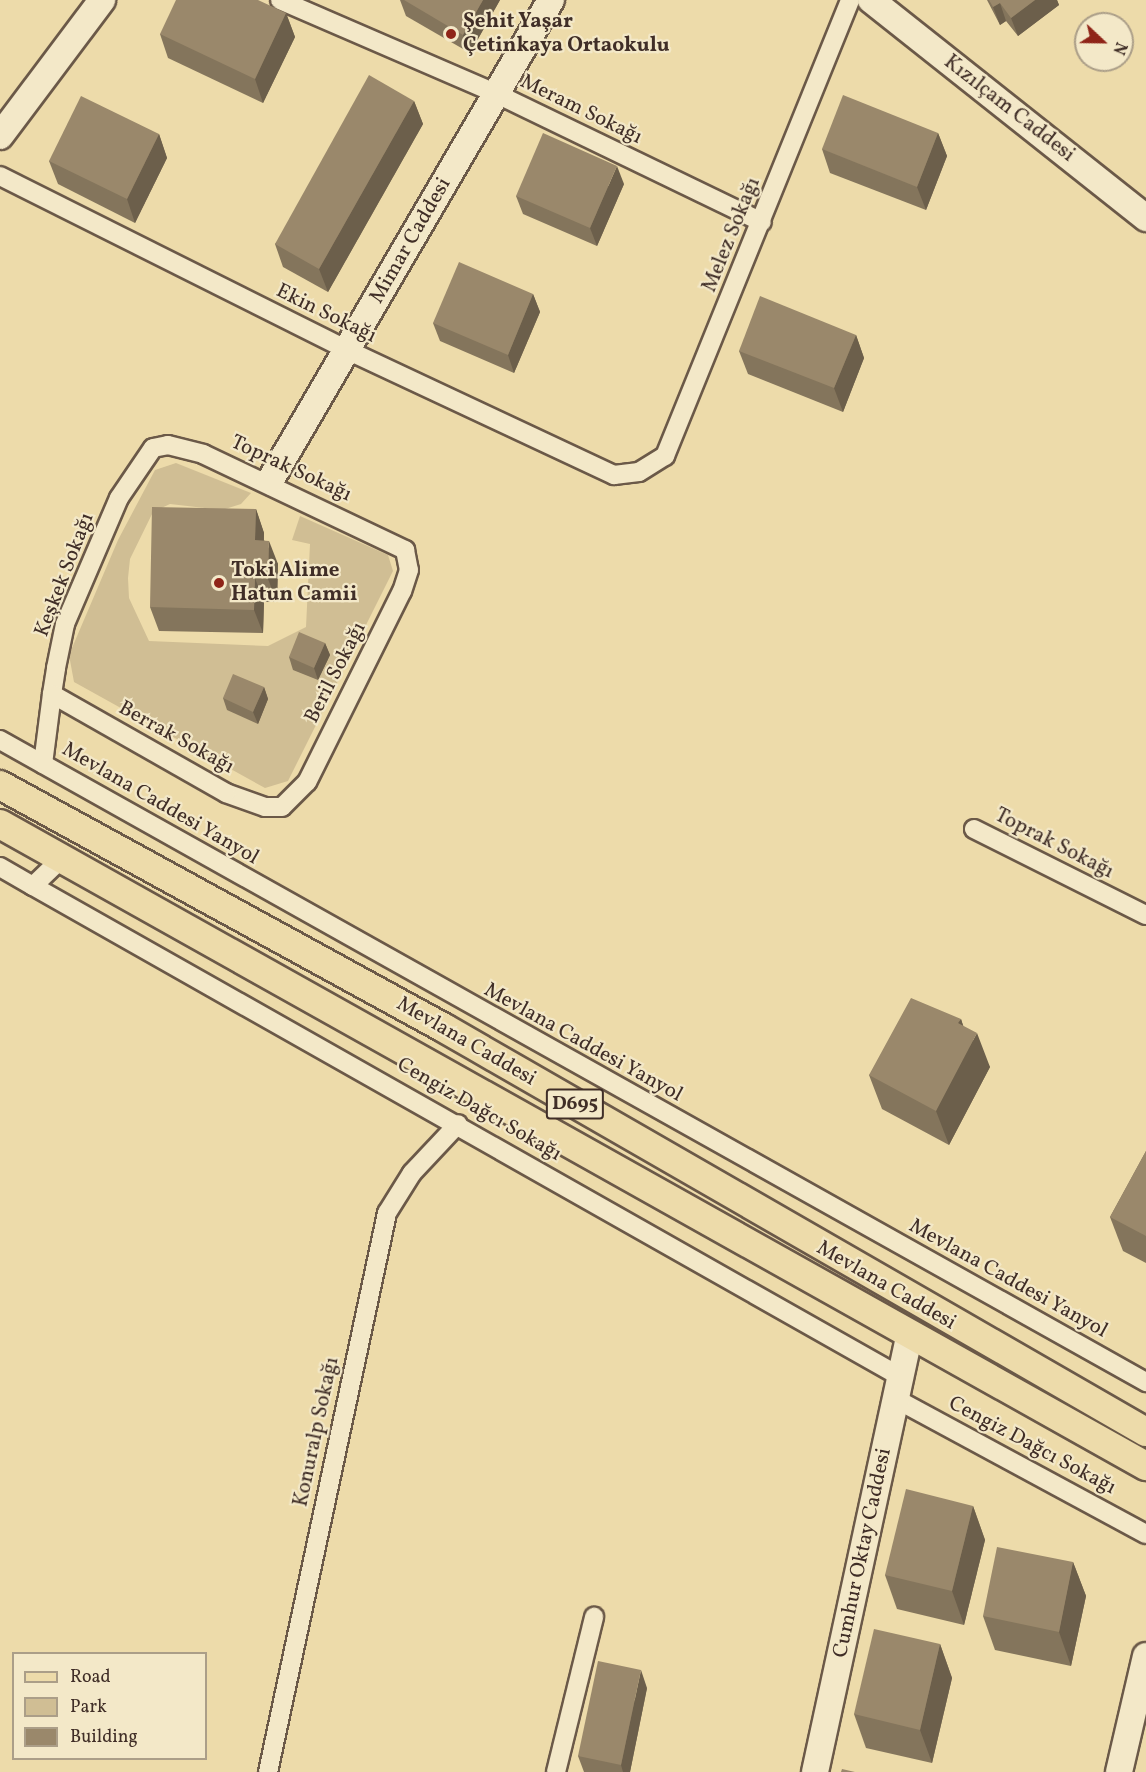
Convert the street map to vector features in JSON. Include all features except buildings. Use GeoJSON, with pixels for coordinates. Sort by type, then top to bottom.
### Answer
{"type":"FeatureCollection","features":[{"type":"Feature","properties":{"kind":"main road","name":"Mevlana Caddesi"},"geometry":{"type":"LineString","coordinates":[[0,785],[444,1028],[1146,1432]]}},
{"type":"Feature","properties":{"kind":"main road","name":"Mevlana Caddesi"},"geometry":{"type":"LineString","coordinates":[[0,824],[1146,1466]]}},
{"type":"Feature","properties":{"kind":"street"},"geometry":{"type":"LineString","coordinates":[[0,136],[102,0]]}},
{"type":"Feature","properties":{"kind":"street","name":"Meram Sokağı"},"geometry":{"type":"LineString","coordinates":[[280,0],[497,94],[762,222]]}},
{"type":"Feature","properties":{"kind":"street","name":"Mimar Caddesi"},"geometry":{"type":"LineString","coordinates":[[270,481],[551,0]]}},
{"type":"Feature","properties":{"kind":"street","name":"Melez Sokağı"},"geometry":{"type":"LineString","coordinates":[[639,472],[665,456],[762,222],[850,0]]}},
{"type":"Feature","properties":{"kind":"street","name":"Kızılçam Caddesi"},"geometry":{"type":"LineString","coordinates":[[871,0],[1146,218]]}},
{"type":"Feature","properties":{"kind":"street","name":"Ekin Sokağı"},"geometry":{"type":"LineString","coordinates":[[0,176],[347,350],[614,475],[639,472]]}},
{"type":"Feature","properties":{"kind":"street","name":"Toprak Sokağı"},"geometry":{"type":"LineString","coordinates":[[153,448],[182,447],[270,481],[405,550]]}},
{"type":"Feature","properties":{"kind":"street","name":"Keşkek Sokağı"},"geometry":{"type":"LineString","coordinates":[[43,764],[52,694],[65,624],[120,498],[153,448]]}},
{"type":"Feature","properties":{"kind":"street","name":"Beril Sokağı"},"geometry":{"type":"LineString","coordinates":[[282,807],[307,782],[402,591],[409,570],[405,550]]}},
{"type":"Feature","properties":{"kind":"street","name":"Berrak Sokağı"},"geometry":{"type":"LineString","coordinates":[[52,694],[226,793],[265,807],[282,807]]}},
{"type":"Feature","properties":{"kind":"street","name":"Mevlana Caddesi Yanyol"},"geometry":{"type":"LineString","coordinates":[[0,740],[1146,1382]]}},
{"type":"Feature","properties":{"kind":"street","name":"Toprak Sokağı"},"geometry":{"type":"LineString","coordinates":[[974,829],[1146,915]]}},
{"type":"Feature","properties":{"kind":"street"},"geometry":{"type":"LineString","coordinates":[[33,886],[60,859]]}},
{"type":"Feature","properties":{"kind":"street","name":"Cengiz Dağcı Sokağı"},"geometry":{"type":"LineString","coordinates":[[0,867],[458,1124],[1146,1534]]}},
{"type":"Feature","properties":{"kind":"street","name":"Konuralp Sokağı"},"geometry":{"type":"LineString","coordinates":[[268,1772],[387,1213],[407,1180],[458,1124]]}},
{"type":"Feature","properties":{"kind":"street","name":"Cumhur Oktay Caddesi"},"geometry":{"type":"LineString","coordinates":[[815,1772],[910,1334]]}},
{"type":"Feature","properties":{"kind":"street"},"geometry":{"type":"LineString","coordinates":[[556,1772],[594,1617]]}},
{"type":"Feature","properties":{"kind":"street"},"geometry":{"type":"LineString","coordinates":[[1119,1772],[1146,1656]]}},
{"type":"Feature","properties":{"kind":"green space"},"geometry":{"type":"Polygon","coordinates":[[[176,463],[251,493],[241,504],[222,510],[170,504],[153,512],[130,559],[128,578],[129,598],[149,641],[268,646],[306,627],[310,544],[292,540],[300,516],[388,555],[393,571],[288,781],[265,788],[74,682],[69,655],[118,540],[155,470],[176,463]]]}},
{"type":"Feature","properties":{"kind":"place","name":"Şehit Yaşar Çetinkaya Ortaokulu"},"geometry":{"type":"Point","coordinates":[451,34]}},
{"type":"Feature","properties":{"kind":"place","name":"Toki Alime Hatun Camii"},"geometry":{"type":"Point","coordinates":[219,583]}}]}
